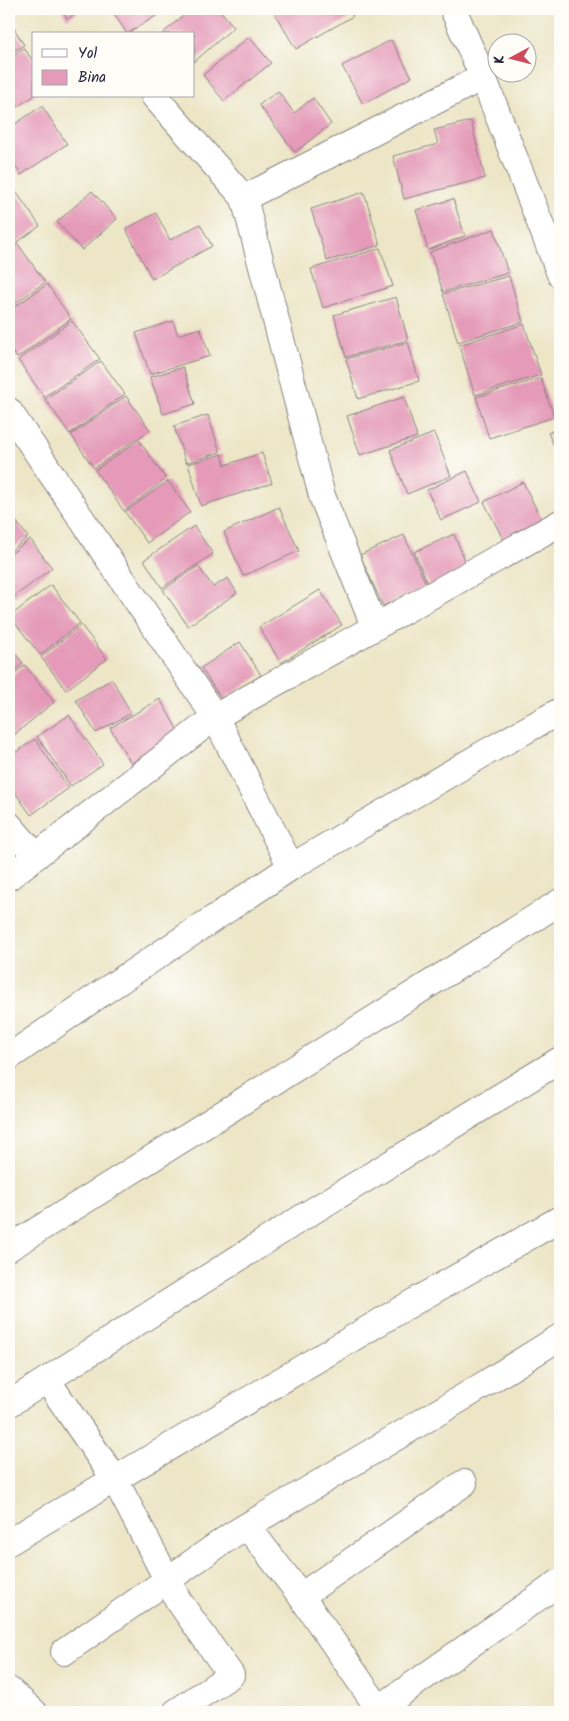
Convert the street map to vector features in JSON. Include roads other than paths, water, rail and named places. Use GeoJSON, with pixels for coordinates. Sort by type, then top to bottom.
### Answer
{"type":"FeatureCollection","features":[{"type":"Feature","properties":{"kind":"street"},"geometry":{"type":"LineString","coordinates":[[453,9],[483,77],[560,274]]}},
{"type":"Feature","properties":{"kind":"street"},"geometry":{"type":"LineString","coordinates":[[244,198],[483,77]]}},
{"type":"Feature","properties":{"kind":"street"},"geometry":{"type":"LineString","coordinates":[[156,98],[244,198],[322,496],[374,626]]}},
{"type":"Feature","properties":{"kind":"street"},"geometry":{"type":"LineString","coordinates":[[9,411],[215,717],[291,867]]}},
{"type":"Feature","properties":{"kind":"street"},"geometry":{"type":"LineString","coordinates":[[9,877],[215,717],[560,523]]}},
{"type":"Feature","properties":{"kind":"street"},"geometry":{"type":"LineString","coordinates":[[9,1056],[291,867],[560,711]]}},
{"type":"Feature","properties":{"kind":"street"},"geometry":{"type":"LineString","coordinates":[[9,826],[36,856]]}},
{"type":"Feature","properties":{"kind":"street"},"geometry":{"type":"LineString","coordinates":[[9,1248],[560,902]]}},
{"type":"Feature","properties":{"kind":"street"},"geometry":{"type":"LineString","coordinates":[[9,1404],[302,1217],[560,1060]]}},
{"type":"Feature","properties":{"kind":"street"},"geometry":{"type":"LineString","coordinates":[[9,1542],[422,1297],[560,1219]]}},
{"type":"Feature","properties":{"kind":"street"},"geometry":{"type":"LineString","coordinates":[[64,1652],[232,1534],[472,1392],[560,1337]]}},
{"type":"Feature","properties":{"kind":"street"},"geometry":{"type":"LineString","coordinates":[[47,1380],[114,1478],[178,1600],[231,1675],[176,1712]]}},
{"type":"Feature","properties":{"kind":"street"},"geometry":{"type":"LineString","coordinates":[[301,1596],[464,1483]]}},
{"type":"Feature","properties":{"kind":"street"},"geometry":{"type":"LineString","coordinates":[[247,1526],[301,1596],[377,1710],[560,1582]]}}]}
